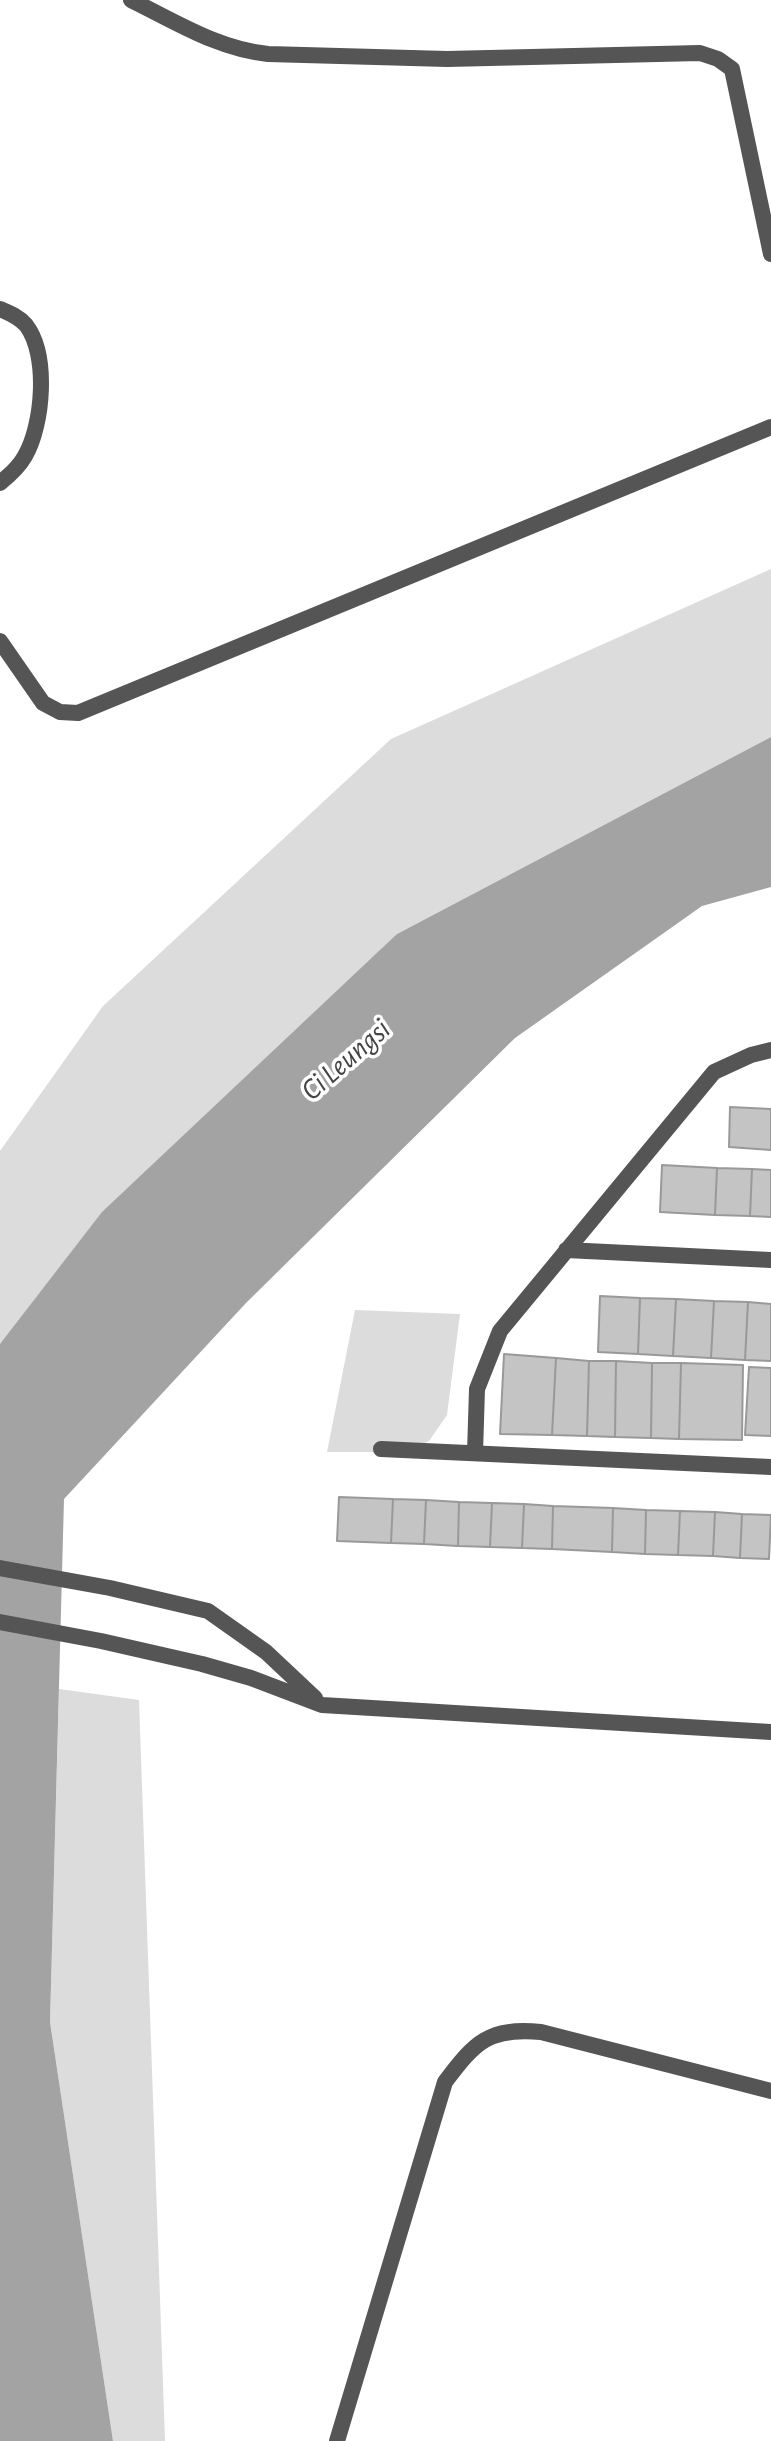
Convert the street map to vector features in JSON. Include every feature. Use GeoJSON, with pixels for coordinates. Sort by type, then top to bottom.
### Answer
{"type":"FeatureCollection","features":[{"type":"Feature","properties":{"kind":"street"},"geometry":{"type":"LineString","coordinates":[[131,0],[222,45],[268,54],[447,59],[700,53],[718,59],[732,69],[771,254]]}},
{"type":"Feature","properties":{"kind":"street"},"geometry":{"type":"LineString","coordinates":[[0,309],[16,316],[26,326],[36,343],[41,375],[38,422],[26,455],[0,483]]}},
{"type":"Feature","properties":{"kind":"street"},"geometry":{"type":"LineString","coordinates":[[0,641],[43,703],[60,712],[78,713],[771,427]]}},
{"type":"Feature","properties":{"kind":"street"},"geometry":{"type":"LineString","coordinates":[[475,1453],[477,1389],[500,1331],[714,1072],[751,1055],[771,1050]]}},
{"type":"Feature","properties":{"kind":"street"},"geometry":{"type":"LineString","coordinates":[[566,1250],[771,1260]]}},
{"type":"Feature","properties":{"kind":"street"},"geometry":{"type":"LineString","coordinates":[[381,1449],[771,1467]]}},
{"type":"Feature","properties":{"kind":"street"},"geometry":{"type":"LineString","coordinates":[[0,1568],[110,1588],[208,1611],[266,1652],[322,1705]]}},
{"type":"Feature","properties":{"kind":"street"},"geometry":{"type":"LineString","coordinates":[[0,1622],[101,1641],[251,1678],[322,1705],[771,1732]]}},
{"type":"Feature","properties":{"kind":"street"},"geometry":{"type":"LineString","coordinates":[[337,2441],[445,2082],[467,2052],[491,2036],[502,2033],[514,2030],[541,2032],[771,2091]]}},
{"type":"Feature","properties":{"kind":"shaded area"},"geometry":{"type":"Polygon","coordinates":[[[771,569],[771,737],[397,934],[0,1344],[0,1151],[103,1006],[391,739],[771,569]]]}},
{"type":"Feature","properties":{"kind":"shaded area"},"geometry":{"type":"Polygon","coordinates":[[[355,1310],[460,1314],[447,1415],[429,1441],[405,1452],[327,1452],[355,1310]]]}},
{"type":"Feature","properties":{"kind":"shaded area"},"geometry":{"type":"Polygon","coordinates":[[[59,1689],[139,1700],[165,2441],[113,2441],[50,2022],[59,1689]]]}},
{"type":"Feature","properties":{"kind":"water","name":"Ci Leungsi"},"geometry":{"type":"Polygon","coordinates":[[[771,737],[771,887],[702,906],[515,1038],[246,1303],[64,1499],[50,2022],[113,2441],[0,2441],[0,1344],[102,1212],[397,934],[771,737]]]}},
{"type":"Feature","properties":{"kind":"building"},"geometry":{"type":"Polygon","coordinates":[[[730,1107],[771,1109],[771,1150],[729,1147],[730,1107]]]}},
{"type":"Feature","properties":{"kind":"building"},"geometry":{"type":"Polygon","coordinates":[[[662,1165],[717,1168],[715,1215],[660,1212],[662,1165]]]}},
{"type":"Feature","properties":{"kind":"building"},"geometry":{"type":"Polygon","coordinates":[[[717,1168],[752,1169],[750,1216],[715,1215],[717,1168]]]}},
{"type":"Feature","properties":{"kind":"building"},"geometry":{"type":"Polygon","coordinates":[[[752,1169],[771,1170],[771,1217],[750,1216],[752,1169]]]}},
{"type":"Feature","properties":{"kind":"building"},"geometry":{"type":"Polygon","coordinates":[[[600,1296],[640,1298],[638,1354],[598,1352],[600,1296]]]}},
{"type":"Feature","properties":{"kind":"building"},"geometry":{"type":"Polygon","coordinates":[[[640,1298],[676,1299],[673,1356],[638,1354],[640,1298]]]}},
{"type":"Feature","properties":{"kind":"building"},"geometry":{"type":"Polygon","coordinates":[[[676,1299],[714,1301],[711,1358],[673,1356],[676,1299]]]}},
{"type":"Feature","properties":{"kind":"building"},"geometry":{"type":"Polygon","coordinates":[[[714,1301],[748,1302],[745,1360],[711,1358],[714,1301]]]}},
{"type":"Feature","properties":{"kind":"building"},"geometry":{"type":"Polygon","coordinates":[[[748,1302],[771,1304],[771,1361],[745,1360],[748,1302]]]}},
{"type":"Feature","properties":{"kind":"building"},"geometry":{"type":"Polygon","coordinates":[[[504,1354],[556,1358],[552,1435],[500,1434],[504,1354]]]}},
{"type":"Feature","properties":{"kind":"building"},"geometry":{"type":"Polygon","coordinates":[[[556,1358],[589,1361],[587,1436],[552,1435],[556,1358]]]}},
{"type":"Feature","properties":{"kind":"building"},"geometry":{"type":"Polygon","coordinates":[[[589,1361],[616,1361],[615,1437],[587,1436],[589,1361]]]}},
{"type":"Feature","properties":{"kind":"building"},"geometry":{"type":"Polygon","coordinates":[[[616,1361],[652,1363],[651,1438],[615,1437],[616,1361]]]}},
{"type":"Feature","properties":{"kind":"building"},"geometry":{"type":"Polygon","coordinates":[[[652,1363],[681,1363],[679,1439],[651,1438],[652,1363]]]}},
{"type":"Feature","properties":{"kind":"building"},"geometry":{"type":"Polygon","coordinates":[[[681,1363],[743,1365],[742,1440],[679,1439],[681,1363]]]}},
{"type":"Feature","properties":{"kind":"building"},"geometry":{"type":"Polygon","coordinates":[[[749,1367],[771,1368],[771,1436],[745,1435],[749,1367]]]}},
{"type":"Feature","properties":{"kind":"building"},"geometry":{"type":"Polygon","coordinates":[[[339,1497],[393,1499],[391,1543],[337,1541],[339,1497]]]}},
{"type":"Feature","properties":{"kind":"building"},"geometry":{"type":"Polygon","coordinates":[[[393,1499],[426,1500],[424,1544],[391,1543],[393,1499]]]}},
{"type":"Feature","properties":{"kind":"building"},"geometry":{"type":"Polygon","coordinates":[[[426,1500],[459,1502],[458,1546],[424,1544],[426,1500]]]}},
{"type":"Feature","properties":{"kind":"building"},"geometry":{"type":"Polygon","coordinates":[[[459,1502],[492,1503],[490,1547],[458,1546],[459,1502]]]}},
{"type":"Feature","properties":{"kind":"building"},"geometry":{"type":"Polygon","coordinates":[[[492,1503],[524,1504],[522,1548],[490,1547],[492,1503]]]}},
{"type":"Feature","properties":{"kind":"building"},"geometry":{"type":"Polygon","coordinates":[[[524,1504],[553,1506],[552,1549],[522,1548],[524,1504]]]}},
{"type":"Feature","properties":{"kind":"building"},"geometry":{"type":"Polygon","coordinates":[[[553,1506],[613,1508],[612,1552],[552,1549],[553,1506]]]}},
{"type":"Feature","properties":{"kind":"building"},"geometry":{"type":"Polygon","coordinates":[[[613,1508],[646,1510],[645,1554],[612,1552],[613,1508]]]}},
{"type":"Feature","properties":{"kind":"building"},"geometry":{"type":"Polygon","coordinates":[[[646,1510],[680,1511],[678,1555],[645,1554],[646,1510]]]}},
{"type":"Feature","properties":{"kind":"building"},"geometry":{"type":"Polygon","coordinates":[[[680,1511],[715,1512],[713,1556],[678,1555],[680,1511]]]}},
{"type":"Feature","properties":{"kind":"building"},"geometry":{"type":"Polygon","coordinates":[[[715,1512],[742,1514],[740,1558],[713,1556],[715,1512]]]}},
{"type":"Feature","properties":{"kind":"building"},"geometry":{"type":"Polygon","coordinates":[[[742,1514],[771,1515],[769,1559],[740,1558],[742,1514]]]}}]}
